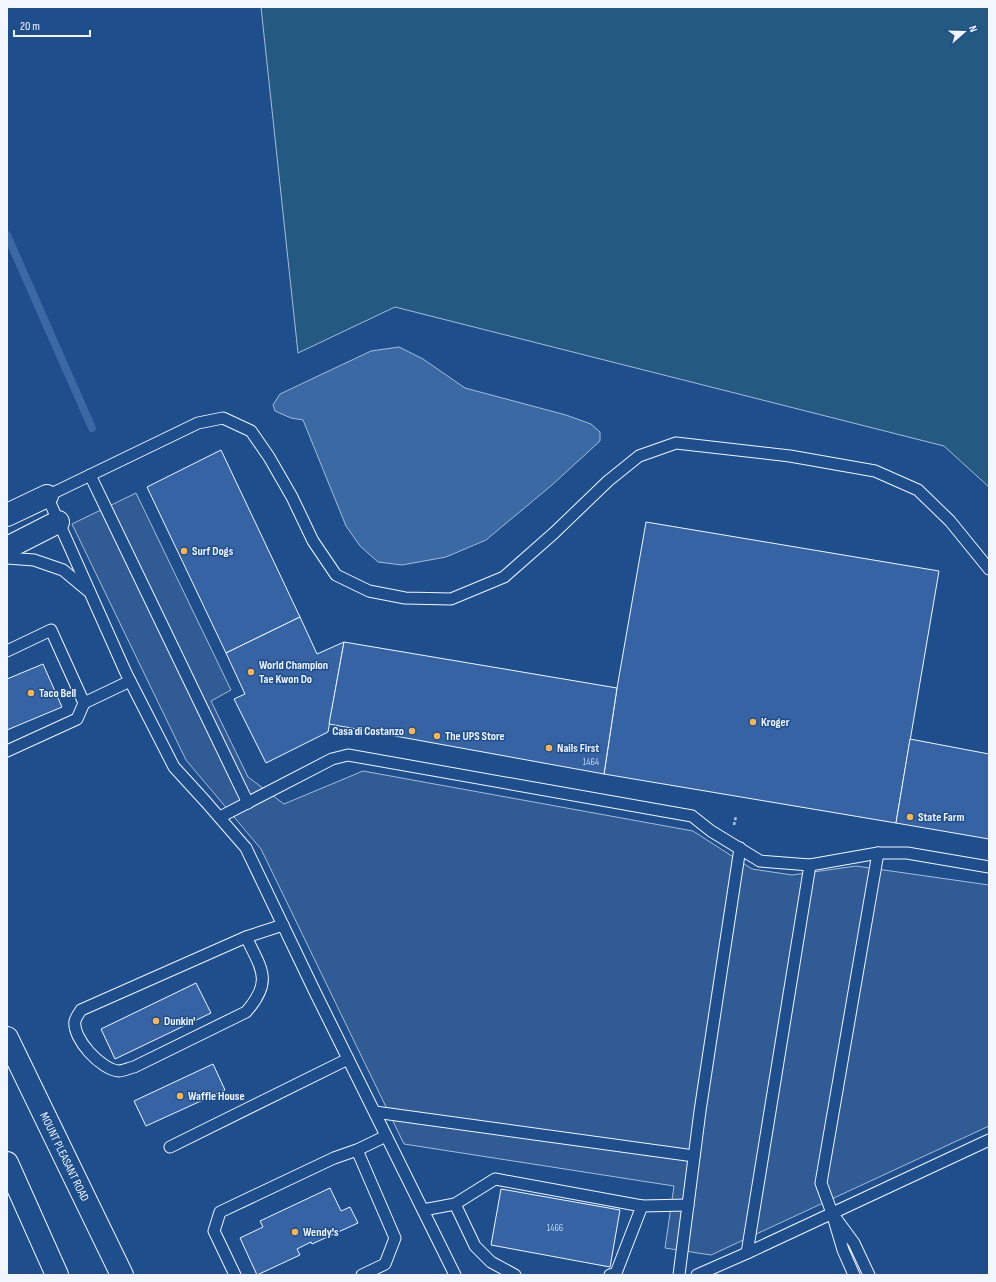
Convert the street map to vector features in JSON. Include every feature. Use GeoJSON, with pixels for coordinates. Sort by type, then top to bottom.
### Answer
{"type":"FeatureCollection","features":[{"type":"Feature","properties":{"kind":"main road"},"geometry":{"type":"LineString","coordinates":[[7,515],[47,496]]}},
{"type":"Feature","properties":{"kind":"main road"},"geometry":{"type":"LineString","coordinates":[[7,548],[58,522]]}},
{"type":"Feature","properties":{"kind":"main road","name":"MOUNT PLEASANT ROAD"},"geometry":{"type":"LineString","coordinates":[[7,1038],[122,1275]]}},
{"type":"Feature","properties":{"kind":"main road"},"geometry":{"type":"LineString","coordinates":[[7,1163],[57,1275]]}},
{"type":"Feature","properties":{"kind":"lane"},"geometry":{"type":"LineString","coordinates":[[455,1275],[246,848],[174,767],[130,681],[47,496],[198,423],[223,418],[251,431],[269,457],[292,497],[313,541],[336,575],[369,591],[405,598],[451,599],[504,577],[554,533],[608,481],[639,456],[676,443],[790,456],[875,471],[918,490],[950,521],[989,569]]}},
{"type":"Feature","properties":{"kind":"lane"},"geometry":{"type":"LineString","coordinates":[[90,475],[248,803]]}},
{"type":"Feature","properties":{"kind":"lane"},"geometry":{"type":"LineString","coordinates":[[7,558],[34,560],[63,570],[89,592]]}},
{"type":"Feature","properties":{"kind":"lane"},"geometry":{"type":"LineString","coordinates":[[7,651],[50,630],[84,703]]}},
{"type":"Feature","properties":{"kind":"lane"},"geometry":{"type":"LineString","coordinates":[[7,751],[77,719],[84,703],[130,681]]}},
{"type":"Feature","properties":{"kind":"lane"},"geometry":{"type":"LineString","coordinates":[[220,817],[332,759],[348,755],[692,816],[711,831],[760,861],[810,865],[878,854],[907,853],[989,866]]}},
{"type":"Feature","properties":{"kind":"lane"},"geometry":{"type":"LineString","coordinates":[[679,1275],[700,1111],[740,848]]}},
{"type":"Feature","properties":{"kind":"lane"},"geometry":{"type":"LineString","coordinates":[[854,1275],[843,1250],[821,1183],[878,854]]}},
{"type":"Feature","properties":{"kind":"lane"},"geometry":{"type":"LineString","coordinates":[[747,1253],[810,865]]}},
{"type":"Feature","properties":{"kind":"lane"},"geometry":{"type":"LineString","coordinates":[[246,937],[263,971],[262,986],[254,1003],[246,1012],[134,1067],[118,1071],[107,1068],[95,1060],[81,1040],[75,1028],[75,1019],[81,1010],[246,937],[283,925]]}},
{"type":"Feature","properties":{"kind":"lane"},"geometry":{"type":"LineString","coordinates":[[170,1147],[348,1059]]}},
{"type":"Feature","properties":{"kind":"lane"},"geometry":{"type":"LineString","coordinates":[[375,1112],[694,1156]]}},
{"type":"Feature","properties":{"kind":"lane"},"geometry":{"type":"LineString","coordinates":[[235,1275],[214,1231],[220,1212],[334,1158],[358,1150],[386,1136]]}},
{"type":"Feature","properties":{"kind":"lane"},"geometry":{"type":"LineString","coordinates":[[697,1275],[989,1140]]}},
{"type":"Feature","properties":{"kind":"lane"},"geometry":{"type":"LineString","coordinates":[[358,1150],[395,1238],[385,1264],[362,1275]]}},
{"type":"Feature","properties":{"kind":"lane"},"geometry":{"type":"LineString","coordinates":[[423,1210],[455,1204],[495,1179],[642,1206],[688,1205]]}},
{"type":"Feature","properties":{"kind":"lane"},"geometry":{"type":"LineString","coordinates":[[455,1204],[476,1246],[491,1262],[514,1275]]}},
{"type":"Feature","properties":{"kind":"lane"},"geometry":{"type":"LineString","coordinates":[[610,1275],[616,1273],[642,1206]]}},
{"type":"Feature","properties":{"kind":"lane"},"geometry":{"type":"LineString","coordinates":[[832,1213],[854,1243],[869,1275]]}},
{"type":"Feature","properties":{"kind":"shaded area"},"geometry":{"type":"Polygon","coordinates":[[[261,7],[989,7],[989,487],[944,446],[395,307],[298,353],[261,7]]]}},
{"type":"Feature","properties":{"kind":"shaded area"},"geometry":{"type":"Polygon","coordinates":[[[399,347],[423,359],[465,388],[566,415],[591,424],[600,432],[600,441],[552,485],[486,540],[446,557],[402,565],[378,562],[360,546],[346,526],[303,420],[291,418],[275,411],[273,405],[280,394],[371,351],[399,347]]]}},
{"type":"Feature","properties":{"kind":"shaded area"},"geometry":{"type":"Polygon","coordinates":[[[136,493],[231,690],[211,701],[248,777],[284,804],[363,771],[693,831],[752,869],[792,875],[856,866],[989,885],[989,1126],[711,1255],[665,1248],[674,1186],[404,1144],[261,849],[186,760],[72,524],[136,493]]]}},
{"type":"Feature","properties":{"kind":"building"},"geometry":{"type":"Polygon","coordinates":[[[221,450],[300,617],[226,653],[147,487],[221,450]]]}},
{"type":"Feature","properties":{"kind":"building"},"geometry":{"type":"Polygon","coordinates":[[[646,522],[939,571],[896,823],[604,774],[617,688],[646,522]]]}},
{"type":"Feature","properties":{"kind":"building"},"geometry":{"type":"Polygon","coordinates":[[[300,617],[317,654],[344,642],[328,732],[266,763],[234,699],[245,694],[226,653],[300,617]]]}},
{"type":"Feature","properties":{"kind":"building"},"geometry":{"type":"Polygon","coordinates":[[[344,642],[617,688],[604,774],[329,724],[344,642]]]}},
{"type":"Feature","properties":{"kind":"building","name":"Taco Bell"},"geometry":{"type":"Polygon","coordinates":[[[43,664],[62,707],[7,730],[7,679],[43,664]]]}},
{"type":"Feature","properties":{"kind":"building"},"geometry":{"type":"Polygon","coordinates":[[[910,739],[989,754],[989,839],[896,823],[910,739]]]}},
{"type":"Feature","properties":{"kind":"building","name":"Dunkin'"},"geometry":{"type":"Polygon","coordinates":[[[196,983],[211,1013],[115,1059],[101,1029],[196,983]]]}},
{"type":"Feature","properties":{"kind":"building","name":"Waffle House"},"geometry":{"type":"Polygon","coordinates":[[[213,1064],[225,1090],[146,1126],[134,1101],[213,1064]]]}},
{"type":"Feature","properties":{"kind":"building","name":"Wendy's"},"geometry":{"type":"Polygon","coordinates":[[[330,1188],[341,1211],[350,1207],[358,1223],[312,1244],[311,1242],[297,1249],[300,1255],[257,1275],[240,1238],[263,1227],[260,1221],[330,1188]]]}},
{"type":"Feature","properties":{"kind":"building"},"geometry":{"type":"Polygon","coordinates":[[[501,1189],[620,1210],[610,1267],[491,1245],[501,1189]]]}},
{"type":"Feature","properties":{"kind":"waterway"},"geometry":{"type":"LineString","coordinates":[[7,235],[92,428]]}},
{"type":"Feature","properties":{"kind":"place","name":"Surf Dogs"},"geometry":{"type":"Point","coordinates":[184,551]}},
{"type":"Feature","properties":{"kind":"place","name":"World Champion Tae Kwon Do"},"geometry":{"type":"Point","coordinates":[251,672]}},
{"type":"Feature","properties":{"kind":"place","name":"Taco Bell"},"geometry":{"type":"Point","coordinates":[31,693]}},
{"type":"Feature","properties":{"kind":"place","name":"Kroger"},"geometry":{"type":"Point","coordinates":[753,722]}},
{"type":"Feature","properties":{"kind":"place","name":"Casa di Costanzo"},"geometry":{"type":"Point","coordinates":[412,731]}},
{"type":"Feature","properties":{"kind":"place","name":"The UPS Store"},"geometry":{"type":"Point","coordinates":[437,736]}},
{"type":"Feature","properties":{"kind":"place","name":"Nails First"},"geometry":{"type":"Point","coordinates":[549,748]}},
{"type":"Feature","properties":{"kind":"place","name":"State Farm"},"geometry":{"type":"Point","coordinates":[910,817]}},
{"type":"Feature","properties":{"kind":"place","name":"Dunkin'"},"geometry":{"type":"Point","coordinates":[156,1021]}},
{"type":"Feature","properties":{"kind":"place","name":"Waffle House"},"geometry":{"type":"Point","coordinates":[180,1096]}},
{"type":"Feature","properties":{"kind":"place","name":"Wendy's"},"geometry":{"type":"Point","coordinates":[295,1232]}}]}
